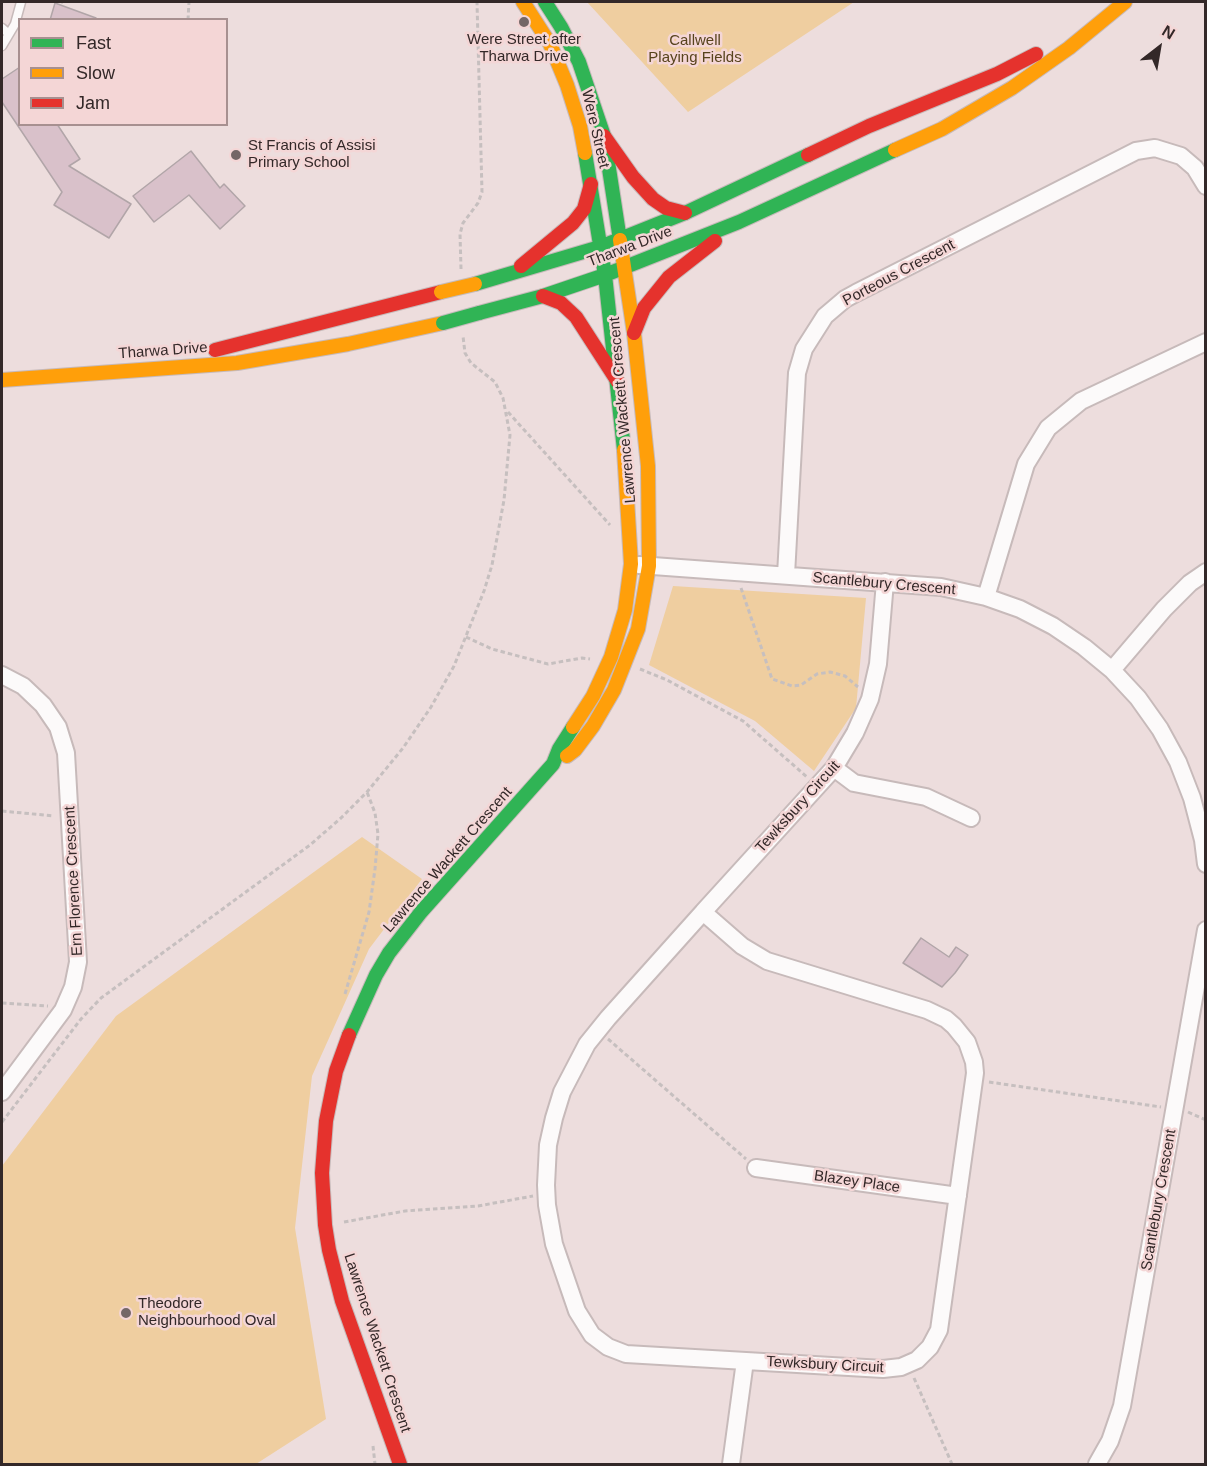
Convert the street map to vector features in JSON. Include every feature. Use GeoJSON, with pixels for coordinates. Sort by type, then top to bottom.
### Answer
{"type":"FeatureCollection","features":[{"type":"Feature","properties":{"kind":"main road","name":"Were Street"},"geometry":{"type":"LineString","coordinates":[[523,2],[550,45],[567,85],[580,126],[605,275]]}},
{"type":"Feature","properties":{"kind":"main road","name":"Were Street"},"geometry":{"type":"LineString","coordinates":[[545,2],[579,62],[604,136],[620,239]]}},
{"type":"Feature","properties":{"kind":"main road","name":"Tharwa Drive"},"geometry":{"type":"LineString","coordinates":[[2,380],[237,363],[348,344],[443,323],[543,296],[624,268],[739,222],[942,129],[1012,88],[1069,48],[1125,2]]}},
{"type":"Feature","properties":{"kind":"main road","name":"Tharwa Drive"},"geometry":{"type":"LineString","coordinates":[[109,371],[232,347],[441,292],[468,281],[509,275],[600,247],[685,213],[869,126],[997,74],[1112,12]]}},
{"type":"Feature","properties":{"kind":"main road"},"geometry":{"type":"LineString","coordinates":[[604,136],[633,177],[653,199],[666,208],[685,213]]}},
{"type":"Feature","properties":{"kind":"main road"},"geometry":{"type":"LineString","coordinates":[[509,275],[573,224],[584,209],[591,184]]}},
{"type":"Feature","properties":{"kind":"main road"},"geometry":{"type":"LineString","coordinates":[[633,333],[644,308],[669,277],[739,222]]}},
{"type":"Feature","properties":{"kind":"main road","name":"Lawrence Wackett Crescent"},"geometry":{"type":"LineString","coordinates":[[400,1464],[342,1301],[329,1250],[322,1173],[330,1096],[353,1022],[376,975],[390,953],[421,912],[553,764],[574,750],[593,726],[623,671],[638,629],[649,566],[648,466],[620,239]]}},
{"type":"Feature","properties":{"kind":"main road","name":"Lawrence Wackett Crescent"},"geometry":{"type":"LineString","coordinates":[[553,764],[559,749],[593,696],[608,665],[625,610],[631,564],[625,459],[605,275]]}},
{"type":"Feature","properties":{"kind":"main road"},"geometry":{"type":"LineString","coordinates":[[543,296],[561,303],[576,317],[618,382]]}},
{"type":"Feature","properties":{"kind":"street","name":"Porteous Crescent"},"geometry":{"type":"LineString","coordinates":[[786,575],[797,373],[804,349],[825,316],[856,293],[1136,151],[1155,148],[1181,156],[1196,168],[1206,186]]}},
{"type":"Feature","properties":{"kind":"street"},"geometry":{"type":"LineString","coordinates":[[986,597],[1026,464],[1048,428],[1081,401],[1206,342]]}},
{"type":"Feature","properties":{"kind":"street","name":"Scantlebury Crescent"},"geometry":{"type":"LineString","coordinates":[[631,564],[941,587],[986,597],[1020,609],[1053,626],[1084,646],[1112,670],[1138,698],[1160,729],[1199,796],[1206,864]]}},
{"type":"Feature","properties":{"kind":"street"},"geometry":{"type":"LineString","coordinates":[[1112,670],[1164,609],[1190,583],[1206,572]]}},
{"type":"Feature","properties":{"kind":"street","name":"Tewksbury Circuit"},"geometry":{"type":"LineString","coordinates":[[703,912],[742,946],[767,961],[927,1010],[946,1019],[967,1042],[974,1062],[974,1080],[939,1330],[930,1347],[917,1360],[901,1367],[883,1369],[626,1354],[608,1347],[592,1335],[577,1311],[554,1244],[546,1197],[548,1145],[554,1118],[562,1092],[587,1044],[608,1018],[703,912],[834,768],[855,733],[869,701],[878,664],[885,582]]}},
{"type":"Feature","properties":{"kind":"street","name":"Ern Florence Crescent"},"geometry":{"type":"LineString","coordinates":[[2,675],[23,686],[43,705],[58,727],[66,753],[78,962],[73,987],[63,1010],[2,1092]]}},
{"type":"Feature","properties":{"kind":"street"},"geometry":{"type":"LineString","coordinates":[[834,768],[854,783],[926,797],[970,818]]}},
{"type":"Feature","properties":{"kind":"street","name":"Scantlebury Crescent"},"geometry":{"type":"LineString","coordinates":[[1097,1464],[1110,1441],[1122,1406],[1175,1108],[1203,966],[1206,930]]}},
{"type":"Feature","properties":{"kind":"street","name":"Blazey Place"},"geometry":{"type":"LineString","coordinates":[[756,1168],[958,1196]]}},
{"type":"Feature","properties":{"kind":"street"},"geometry":{"type":"LineString","coordinates":[[731,1464],[745,1361]]}},
{"type":"Feature","properties":{"kind":"lane"},"geometry":{"type":"LineString","coordinates":[[2,46],[5,31],[15,24],[21,2]]}},
{"type":"Feature","properties":{"kind":"path"},"geometry":{"type":"LineString","coordinates":[[188,18],[189,2]]}},
{"type":"Feature","properties":{"kind":"path"},"geometry":{"type":"LineString","coordinates":[[468,281],[460,234],[463,223],[478,203],[482,192],[477,2]]}},
{"type":"Feature","properties":{"kind":"path"},"geometry":{"type":"LineString","coordinates":[[2,1122],[81,1019],[101,998],[310,845],[341,818],[367,792],[403,748],[431,707],[454,666],[492,565],[504,500],[510,435],[503,398],[495,382],[471,363],[465,353],[463,334]]}},
{"type":"Feature","properties":{"kind":"path"},"geometry":{"type":"LineString","coordinates":[[739,572],[738,580],[772,680],[792,686],[801,685],[817,674],[830,672],[845,676],[857,685],[863,694],[861,698],[869,701]]}},
{"type":"Feature","properties":{"kind":"path"},"geometry":{"type":"LineString","coordinates":[[466,637],[492,649],[548,664],[582,658],[597,660],[608,665]]}},
{"type":"Feature","properties":{"kind":"path"},"geometry":{"type":"LineString","coordinates":[[623,671],[631,674],[635,668],[667,681],[743,721],[818,786]]}},
{"type":"Feature","properties":{"kind":"path"},"geometry":{"type":"LineString","coordinates":[[2,812],[62,817]]}},
{"type":"Feature","properties":{"kind":"path"},"geometry":{"type":"LineString","coordinates":[[2,1003],[55,1006]]}},
{"type":"Feature","properties":{"kind":"path"},"geometry":{"type":"LineString","coordinates":[[604,1036],[756,1168]]}},
{"type":"Feature","properties":{"kind":"path"},"geometry":{"type":"LineString","coordinates":[[974,1080],[1175,1108],[1206,1120]]}},
{"type":"Feature","properties":{"kind":"path"},"geometry":{"type":"LineString","coordinates":[[341,1222],[405,1211],[478,1206],[534,1196],[546,1197]]}},
{"type":"Feature","properties":{"kind":"path"},"geometry":{"type":"LineString","coordinates":[[911,1371],[952,1464]]}},
{"type":"Feature","properties":{"kind":"green space","name":"Callwell Playing Fields"},"geometry":{"type":"Polygon","coordinates":[[[587,2],[854,2],[688,112],[587,2]]]}},
{"type":"Feature","properties":{"kind":"green space"},"geometry":{"type":"Polygon","coordinates":[[[673,586],[866,598],[856,708],[814,771],[755,721],[649,665],[673,586]]]}},
{"type":"Feature","properties":{"kind":"green space"},"geometry":{"type":"Polygon","coordinates":[[[362,837],[422,879],[369,949],[312,1076],[295,1228],[326,1419],[256,1464],[2,1464],[2,1166],[116,1016],[362,837]]]}},
{"type":"Feature","properties":{"kind":"building"},"geometry":{"type":"Polygon","coordinates":[[[55,3],[96,18],[51,18],[55,3]]]}},
{"type":"Feature","properties":{"kind":"building"},"geometry":{"type":"Polygon","coordinates":[[[18,68],[18,126],[2,102],[2,79],[18,68]]]}},
{"type":"Feature","properties":{"kind":"building"},"geometry":{"type":"Polygon","coordinates":[[[18,126],[58,126],[80,159],[69,166],[131,204],[109,238],[54,205],[62,192],[18,126]]]}},
{"type":"Feature","properties":{"kind":"building"},"geometry":{"type":"Polygon","coordinates":[[[191,151],[220,188],[224,184],[245,206],[220,229],[189,195],[154,222],[133,196],[191,151]]]}},
{"type":"Feature","properties":{"kind":"building"},"geometry":{"type":"Polygon","coordinates":[[[921,938],[949,957],[956,947],[968,955],[942,987],[903,963],[921,938]]]}},
{"type":"Feature","properties":{"kind":"traffic: fast"},"geometry":{"type":"LineString","coordinates":[[545,2],[579,62],[604,136],[620,240]]}},
{"type":"Feature","properties":{"kind":"traffic: fast"},"geometry":{"type":"LineString","coordinates":[[479,313],[543,296],[605,275],[739,222],[895,150]]}},
{"type":"Feature","properties":{"kind":"traffic: fast"},"geometry":{"type":"LineString","coordinates":[[585,153],[605,275],[624,450]]}},
{"type":"Feature","properties":{"kind":"traffic: fast"},"geometry":{"type":"LineString","coordinates":[[475,284],[600,247],[685,213],[808,155]]}},
{"type":"Feature","properties":{"kind":"traffic: fast"},"geometry":{"type":"LineString","coordinates":[[443,323],[479,313]]}},
{"type":"Feature","properties":{"kind":"traffic: fast"},"geometry":{"type":"LineString","coordinates":[[349,1035],[376,975],[389,953],[421,912],[553,764],[559,749],[573,727]]}},
{"type":"Feature","properties":{"kind":"traffic: slow"},"geometry":{"type":"LineString","coordinates":[[523,2],[550,44],[567,85],[580,126],[585,153]]}},
{"type":"Feature","properties":{"kind":"traffic: slow"},"geometry":{"type":"LineString","coordinates":[[895,150],[942,129],[1012,88],[1069,48],[1125,2]]}},
{"type":"Feature","properties":{"kind":"traffic: slow"},"geometry":{"type":"LineString","coordinates":[[567,756],[575,750],[593,726],[614,690],[638,629],[649,566],[648,466],[634,333],[620,240]]}},
{"type":"Feature","properties":{"kind":"traffic: slow"},"geometry":{"type":"LineString","coordinates":[[441,292],[475,284]]}},
{"type":"Feature","properties":{"kind":"traffic: slow"},"geometry":{"type":"LineString","coordinates":[[2,380],[237,363],[348,344],[443,323]]}},
{"type":"Feature","properties":{"kind":"traffic: slow"},"geometry":{"type":"LineString","coordinates":[[573,727],[593,696],[611,657],[625,610],[631,564],[624,450]]}},
{"type":"Feature","properties":{"kind":"traffic: jam"},"geometry":{"type":"LineString","coordinates":[[808,155],[869,126],[997,74],[1036,54]]}},
{"type":"Feature","properties":{"kind":"traffic: jam"},"geometry":{"type":"LineString","coordinates":[[604,136],[633,177],[653,199],[666,208],[685,213]]}},
{"type":"Feature","properties":{"kind":"traffic: jam"},"geometry":{"type":"LineString","coordinates":[[521,266],[573,223],[584,209],[591,184]]}},
{"type":"Feature","properties":{"kind":"traffic: jam"},"geometry":{"type":"LineString","coordinates":[[634,333],[644,308],[669,277],[715,241]]}},
{"type":"Feature","properties":{"kind":"traffic: jam"},"geometry":{"type":"LineString","coordinates":[[215,350],[441,292]]}},
{"type":"Feature","properties":{"kind":"traffic: jam"},"geometry":{"type":"LineString","coordinates":[[543,296],[561,303],[576,317],[618,382]]}},
{"type":"Feature","properties":{"kind":"traffic: jam"},"geometry":{"type":"LineString","coordinates":[[349,1035],[336,1071],[326,1121],[322,1173],[325,1225],[342,1301],[400,1464]]}},
{"type":"Feature","properties":{"kind":"place","name":"Were Street after Tharwa Drive"},"geometry":{"type":"Point","coordinates":[524,22]}},
{"type":"Feature","properties":{"kind":"place","name":"St Francis of Assisi Primary School"},"geometry":{"type":"Point","coordinates":[236,155]}},
{"type":"Feature","properties":{"kind":"place","name":"Theodore Neighbourhood Oval"},"geometry":{"type":"Point","coordinates":[126,1313]}}]}
